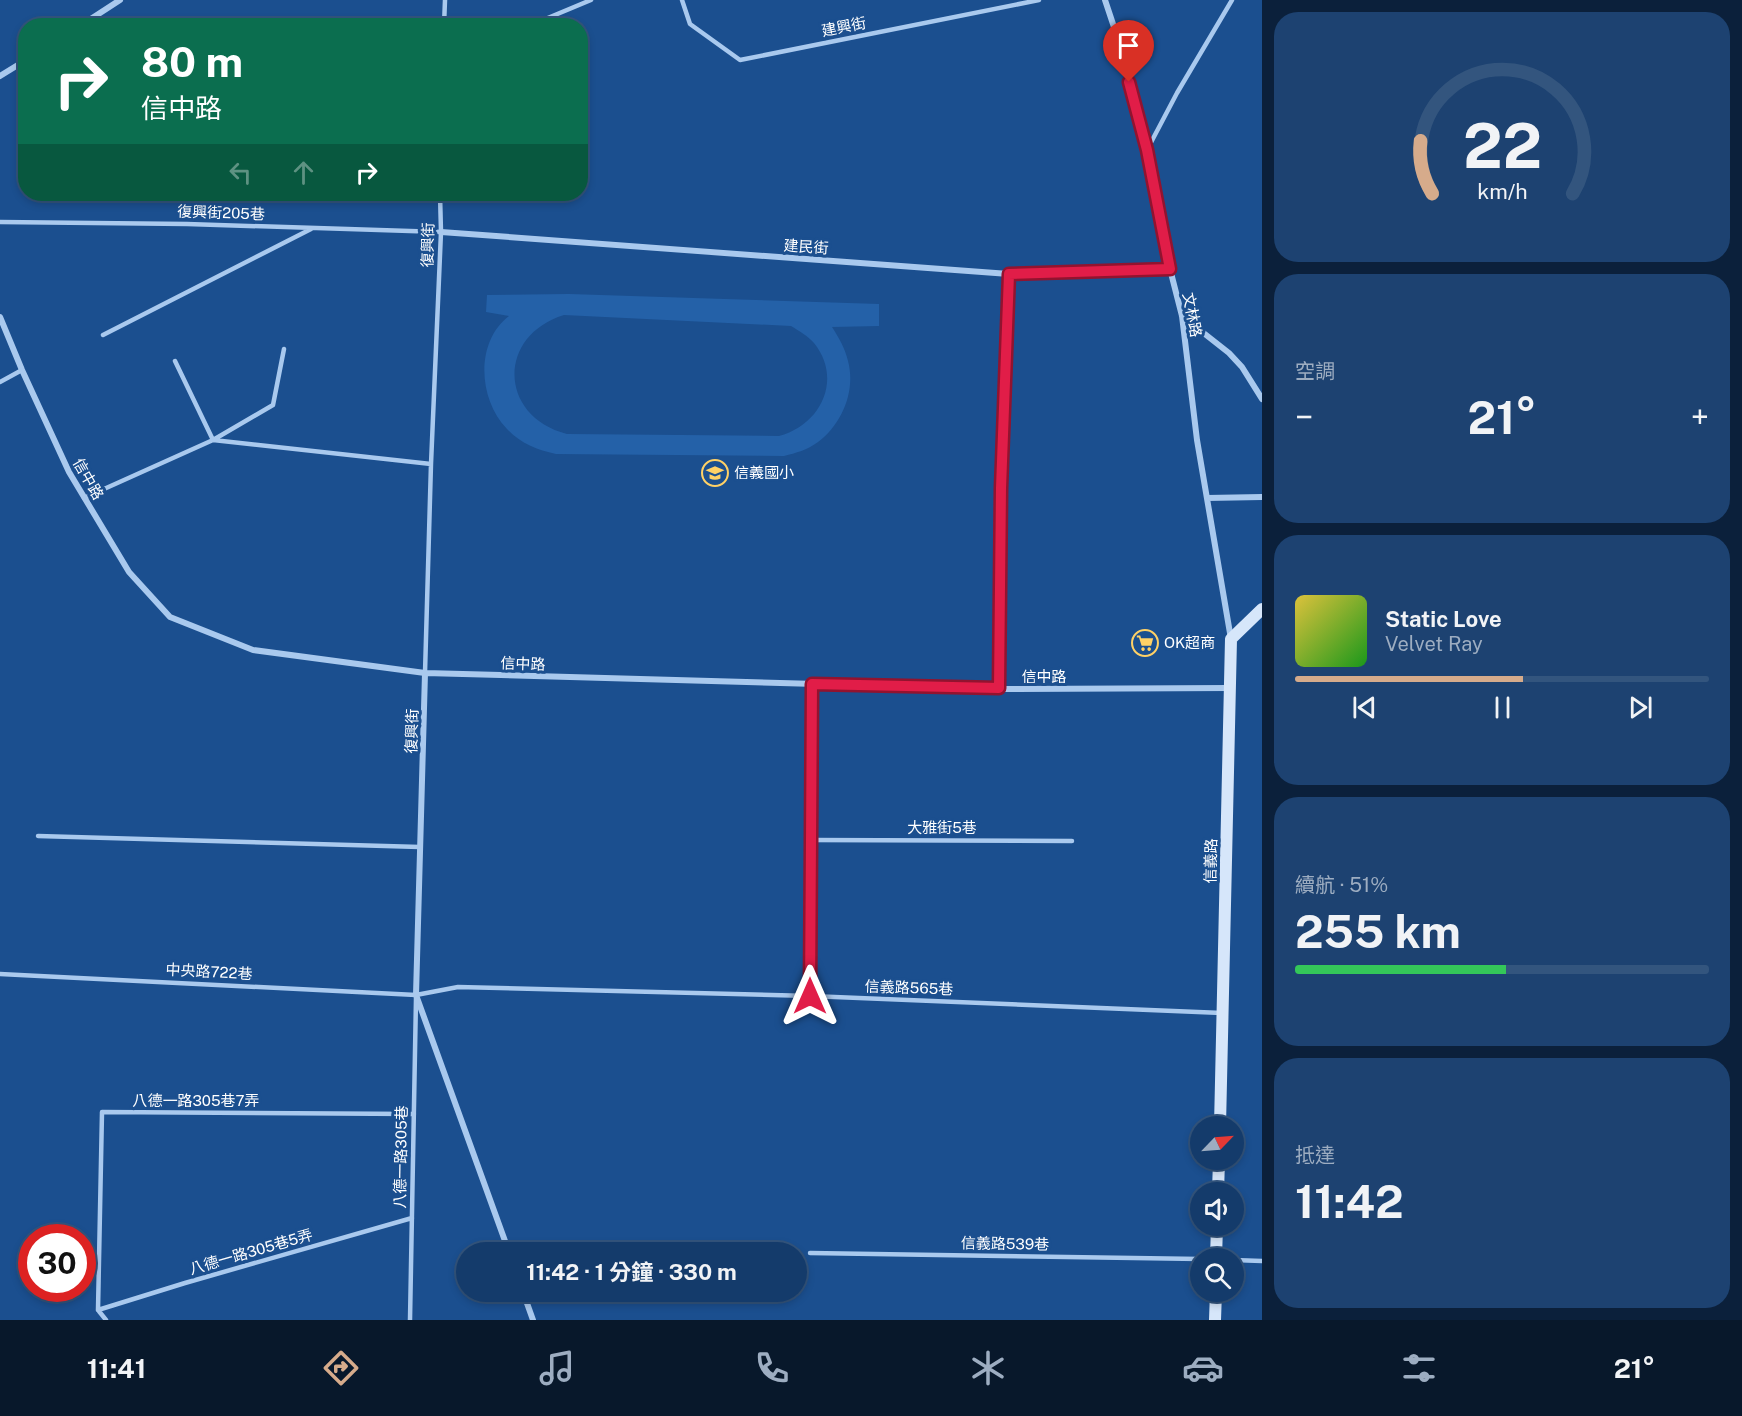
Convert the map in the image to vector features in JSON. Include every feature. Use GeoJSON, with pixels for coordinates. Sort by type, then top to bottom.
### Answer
{"type":"FeatureCollection","features":[{"type":"Feature","properties":{"kind":"street"},"geometry":{"type":"LineString","coordinates":[[92,18],[120,0]]}},
{"type":"Feature","properties":{"kind":"street","name":"文林路"},"geometry":{"type":"LineString","coordinates":[[1105,0],[1117,36],[1147,150],[1170,269],[1182,316],[1197,440],[1231,639]]}},
{"type":"Feature","properties":{"kind":"street"},"geometry":{"type":"LineString","coordinates":[[0,76],[18,65]]}},
{"type":"Feature","properties":{"kind":"street","name":"建民街"},"geometry":{"type":"LineString","coordinates":[[441,232],[1009,274],[1170,269]]}},
{"type":"Feature","properties":{"kind":"street"},"geometry":{"type":"LineString","coordinates":[[999,688],[1001,488],[1009,274]]}},
{"type":"Feature","properties":{"kind":"street"},"geometry":{"type":"LineString","coordinates":[[1182,316],[1229,353],[1242,367],[1262,399]]}},
{"type":"Feature","properties":{"kind":"street","name":"信中路"},"geometry":{"type":"LineString","coordinates":[[0,317],[69,472],[129,572],[170,617],[254,650],[425,673],[999,688],[1230,688]]}},
{"type":"Feature","properties":{"kind":"street"},"geometry":{"type":"LineString","coordinates":[[1207,498],[1262,497]]}},
{"type":"Feature","properties":{"kind":"street"},"geometry":{"type":"LineString","coordinates":[[1231,639],[1262,609]]}},
{"type":"Feature","properties":{"kind":"street","name":"信義路"},"geometry":{"type":"LineString","coordinates":[[1220,1116],[1231,639]]}},
{"type":"Feature","properties":{"kind":"street","name":"復興街"},"geometry":{"type":"LineString","coordinates":[[425,673],[416,995],[505,1242]]}},
{"type":"Feature","properties":{"kind":"street"},"geometry":{"type":"LineString","coordinates":[[810,996],[812,684]]}},
{"type":"Feature","properties":{"kind":"street"},"geometry":{"type":"LineString","coordinates":[[527,1302],[533,1320]]}},
{"type":"Feature","properties":{"kind":"street"},"geometry":{"type":"LineString","coordinates":[[1215,1320],[1216,1302]]}},
{"type":"Feature","properties":{"kind":"lane"},"geometry":{"type":"LineString","coordinates":[[444,18],[445,0]]}},
{"type":"Feature","properties":{"kind":"lane"},"geometry":{"type":"LineString","coordinates":[[549,18],[591,0]]}},
{"type":"Feature","properties":{"kind":"lane","name":"建興街"},"geometry":{"type":"LineString","coordinates":[[682,0],[690,24],[740,60],[1039,0]]}},
{"type":"Feature","properties":{"kind":"lane"},"geometry":{"type":"LineString","coordinates":[[1147,150],[1177,93],[1232,0]]}},
{"type":"Feature","properties":{"kind":"lane","name":"復興街"},"geometry":{"type":"LineString","coordinates":[[425,673],[441,232],[440,201]]}},
{"type":"Feature","properties":{"kind":"lane","name":"復興街205巷"},"geometry":{"type":"LineString","coordinates":[[0,222],[187,224],[441,232]]}},
{"type":"Feature","properties":{"kind":"lane"},"geometry":{"type":"LineString","coordinates":[[103,335],[314,228]]}},
{"type":"Feature","properties":{"kind":"lane"},"geometry":{"type":"LineString","coordinates":[[84,498],[213,440],[273,405],[284,349]]}},
{"type":"Feature","properties":{"kind":"lane"},"geometry":{"type":"LineString","coordinates":[[175,361],[213,440]]}},
{"type":"Feature","properties":{"kind":"lane"},"geometry":{"type":"LineString","coordinates":[[0,382],[22,370]]}},
{"type":"Feature","properties":{"kind":"lane"},"geometry":{"type":"LineString","coordinates":[[213,440],[431,464]]}},
{"type":"Feature","properties":{"kind":"lane"},"geometry":{"type":"LineString","coordinates":[[38,836],[420,847]]}},
{"type":"Feature","properties":{"kind":"lane","name":"大雅街5巷"},"geometry":{"type":"LineString","coordinates":[[811,840],[1072,841]]}},
{"type":"Feature","properties":{"kind":"lane","name":"中央路722巷"},"geometry":{"type":"LineString","coordinates":[[0,974],[416,995]]}},
{"type":"Feature","properties":{"kind":"lane","name":"信義路565巷"},"geometry":{"type":"LineString","coordinates":[[416,995],[458,987],[810,996],[1222,1013]]}},
{"type":"Feature","properties":{"kind":"lane","name":"八德一路305巷"},"geometry":{"type":"LineString","coordinates":[[410,1320],[416,995]]}},
{"type":"Feature","properties":{"kind":"lane","name":"八德一路305巷7弄"},"geometry":{"type":"LineString","coordinates":[[98,1310],[102,1112],[414,1114]]}},
{"type":"Feature","properties":{"kind":"lane","name":"八德一路305巷5弄"},"geometry":{"type":"LineString","coordinates":[[98,1310],[412,1218]]}},
{"type":"Feature","properties":{"kind":"lane","name":"信義路539巷"},"geometry":{"type":"LineString","coordinates":[[810,1253],[1190,1259]]}},
{"type":"Feature","properties":{"kind":"lane"},"geometry":{"type":"LineString","coordinates":[[1244,1260],[1262,1261]]}},
{"type":"Feature","properties":{"kind":"lane"},"geometry":{"type":"LineString","coordinates":[[98,1310],[106,1320]]}},
{"type":"Feature","properties":{"kind":"shaded area"},"geometry":{"type":"Polygon","coordinates":[[[569,294],[879,304],[879,326],[832,327],[842,343],[848,361],[850,384],[848,395],[840,416],[827,435],[801,451],[784,456],[556,454],[536,448],[517,438],[497,417],[490,402],[484,371],[486,355],[490,340],[509,316],[486,312],[487,295],[569,294]],[[564,315],[542,325],[526,340],[517,357],[514,376],[518,394],[528,411],[545,425],[567,434],[779,436],[806,422],[823,399],[827,385],[827,371],[823,357],[811,340],[791,326],[564,315]]]}},
{"type":"Feature","properties":{"kind":"place","name":"信義國小"},"geometry":{"type":"Point","coordinates":[715,473]}},
{"type":"Feature","properties":{"kind":"place","name":"OK超商"},"geometry":{"type":"Point","coordinates":[1145,643]}},
{"type":"Feature","properties":{"kind":"route"},"geometry":{"type":"LineString","coordinates":[[810,996],[812,684],[999,688],[1001,488],[1009,274],[1170,269],[1147,150],[1129,82]]}}]}
